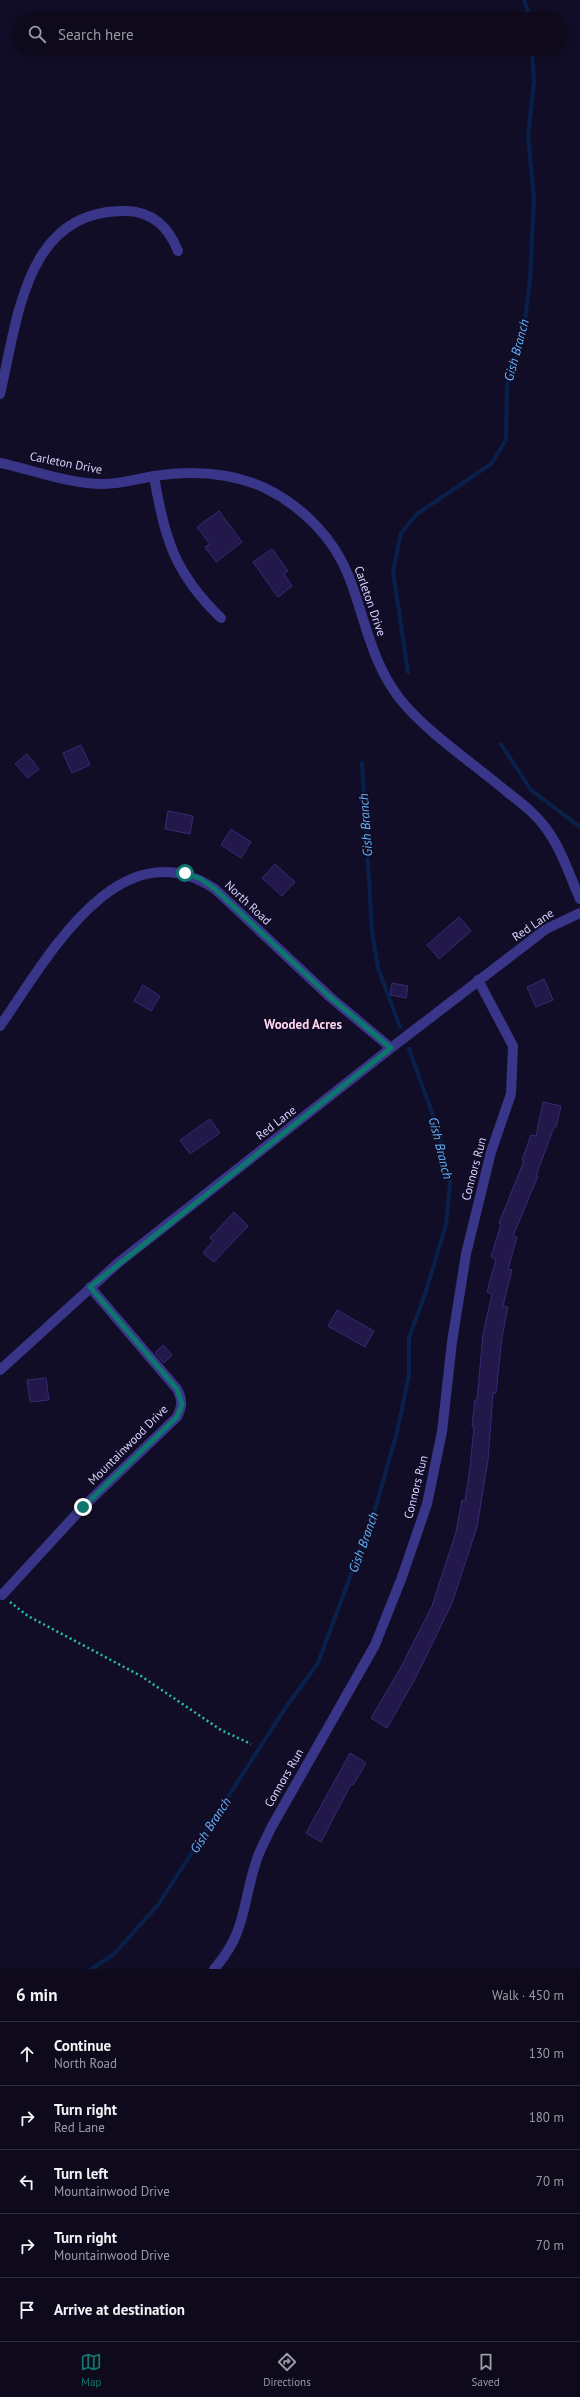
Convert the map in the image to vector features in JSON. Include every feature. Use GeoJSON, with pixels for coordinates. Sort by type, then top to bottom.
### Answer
{"type":"FeatureCollection","features":[{"type":"Feature","properties":{"kind":"street"},"geometry":{"type":"LineString","coordinates":[[0,394],[26,284],[37,261],[57,237],[82,220],[99,214],[132,212],[146,214],[158,220],[174,239],[178,251]]}},
{"type":"Feature","properties":{"kind":"street","name":"Carleton Drive"},"geometry":{"type":"LineString","coordinates":[[0,463],[78,481],[100,484],[122,483],[154,476],[202,472],[241,479],[284,499],[302,512],[319,529],[344,565],[375,655],[386,678],[400,699],[416,717],[534,815],[556,844],[580,899]]}},
{"type":"Feature","properties":{"kind":"street"},"geometry":{"type":"LineString","coordinates":[[154,476],[165,534],[176,561],[196,592],[221,618]]}},
{"type":"Feature","properties":{"kind":"street","name":"North Road"},"geometry":{"type":"LineString","coordinates":[[0,1026],[67,932],[85,911],[108,892],[128,880],[149,872],[172,871],[201,879],[215,889],[330,997],[391,1048]]}},
{"type":"Feature","properties":{"kind":"street","name":"Red Lane"},"geometry":{"type":"LineString","coordinates":[[0,1370],[90,1287],[391,1048],[546,929],[580,913]]}},
{"type":"Feature","properties":{"kind":"street","name":"Connors Run"},"geometry":{"type":"LineString","coordinates":[[214,1969],[223,1958],[239,1932],[258,1856],[271,1828],[375,1645],[402,1577],[427,1504],[442,1432],[452,1342],[466,1254],[491,1152],[511,1094],[513,1046],[478,980]]}},
{"type":"Feature","properties":{"kind":"street","name":"Mountainwood Drive"},"geometry":{"type":"LineString","coordinates":[[2,1595],[83,1507],[177,1417],[181,1409],[180,1396],[177,1389],[90,1287]]}},
{"type":"Feature","properties":{"kind":"path"},"geometry":{"type":"LineString","coordinates":[[2,1595],[28,1616],[141,1676],[196,1715],[251,1744]]}},
{"type":"Feature","properties":{"kind":"building"},"geometry":{"type":"Polygon","coordinates":[[[219,511],[242,542],[216,562],[205,547],[210,544],[197,527],[219,511]]]}},
{"type":"Feature","properties":{"kind":"building"},"geometry":{"type":"Polygon","coordinates":[[[272,549],[288,571],[284,574],[292,586],[278,597],[253,562],[272,549]]]}},
{"type":"Feature","properties":{"kind":"building"},"geometry":{"type":"Polygon","coordinates":[[[81,745],[90,765],[72,773],[63,753],[81,745]]]}},
{"type":"Feature","properties":{"kind":"building"},"geometry":{"type":"Polygon","coordinates":[[[27,754],[39,769],[28,778],[15,764],[27,754]]]}},
{"type":"Feature","properties":{"kind":"building"},"geometry":{"type":"Polygon","coordinates":[[[168,811],[193,816],[190,834],[165,829],[168,811]]]}},
{"type":"Feature","properties":{"kind":"building"},"geometry":{"type":"Polygon","coordinates":[[[231,829],[251,842],[241,858],[221,845],[231,829]]]}},
{"type":"Feature","properties":{"kind":"building"},"geometry":{"type":"Polygon","coordinates":[[[275,864],[295,882],[282,896],[262,878],[275,864]]]}},
{"type":"Feature","properties":{"kind":"building"},"geometry":{"type":"Polygon","coordinates":[[[459,917],[471,931],[439,959],[427,945],[459,917]]]}},
{"type":"Feature","properties":{"kind":"building"},"geometry":{"type":"Polygon","coordinates":[[[544,979],[553,1000],[536,1007],[527,987],[544,979]]]}},
{"type":"Feature","properties":{"kind":"building"},"geometry":{"type":"Polygon","coordinates":[[[392,983],[408,986],[406,998],[390,995],[392,983]]]}},
{"type":"Feature","properties":{"kind":"building"},"geometry":{"type":"Polygon","coordinates":[[[143,985],[160,996],[151,1011],[134,1001],[143,985]]]}},
{"type":"Feature","properties":{"kind":"building"},"geometry":{"type":"Polygon","coordinates":[[[543,1102],[561,1106],[556,1127],[554,1127],[536,1176],[538,1176],[513,1236],[517,1237],[508,1269],[512,1270],[503,1306],[508,1307],[502,1337],[496,1393],[493,1393],[488,1460],[477,1527],[452,1603],[416,1677],[387,1728],[371,1718],[401,1667],[432,1606],[456,1532],[462,1500],[465,1501],[470,1468],[474,1427],[472,1426],[475,1400],[477,1400],[483,1334],[492,1294],[487,1292],[496,1259],[491,1257],[501,1224],[499,1223],[524,1161],[522,1160],[531,1135],[536,1136],[543,1102]]]}},
{"type":"Feature","properties":{"kind":"building"},"geometry":{"type":"Polygon","coordinates":[[[210,1119],[220,1133],[190,1154],[180,1140],[210,1119]]]}},
{"type":"Feature","properties":{"kind":"building"},"geometry":{"type":"Polygon","coordinates":[[[234,1212],[248,1226],[214,1262],[203,1253],[213,1241],[210,1238],[234,1212]]]}},
{"type":"Feature","properties":{"kind":"building"},"geometry":{"type":"Polygon","coordinates":[[[337,1310],[374,1331],[365,1347],[328,1326],[337,1310]]]}},
{"type":"Feature","properties":{"kind":"building"},"geometry":{"type":"Polygon","coordinates":[[[163,1345],[172,1355],[164,1363],[155,1353],[163,1345]]]}},
{"type":"Feature","properties":{"kind":"building"},"geometry":{"type":"Polygon","coordinates":[[[46,1378],[49,1400],[30,1402],[27,1380],[46,1378]]]}},
{"type":"Feature","properties":{"kind":"building"},"geometry":{"type":"Polygon","coordinates":[[[350,1753],[366,1763],[353,1785],[351,1784],[321,1842],[306,1833],[350,1753]]]}},
{"type":"Feature","properties":{"kind":"waterway","name":"Gish Branch"},"geometry":{"type":"LineString","coordinates":[[524,0],[528,12]]}},
{"type":"Feature","properties":{"kind":"waterway","name":"Gish Branch"},"geometry":{"type":"LineString","coordinates":[[408,672],[393,572],[401,533],[417,514],[491,464],[506,440],[507,385],[524,328],[530,280],[534,198],[528,136],[534,82],[532,56]]}},
{"type":"Feature","properties":{"kind":"waterway"},"geometry":{"type":"LineString","coordinates":[[501,744],[531,790],[580,827]]}},
{"type":"Feature","properties":{"kind":"waterway","name":"Gish Branch"},"geometry":{"type":"LineString","coordinates":[[362,763],[372,931],[378,968],[400,1027]]}},
{"type":"Feature","properties":{"kind":"waterway","name":"Gish Branch"},"geometry":{"type":"LineString","coordinates":[[92,1969],[115,1953],[158,1905],[286,1707],[318,1663],[375,1510],[397,1432],[409,1375],[409,1338],[426,1291],[446,1225],[450,1183],[438,1129],[409,1049]]}},
{"type":"Feature","properties":{"kind":"district","name":"Wooded Acres"},"geometry":{"type":"Point","coordinates":[303,1024]}},
{"type":"Feature","properties":{"kind":"route"},"geometry":{"type":"LineString","coordinates":[[83,1507],[177,1417],[182,1404],[177,1389],[139,1347],[90,1287],[118,1263],[391,1048],[330,997],[215,889],[201,879],[185,873]]}}]}
